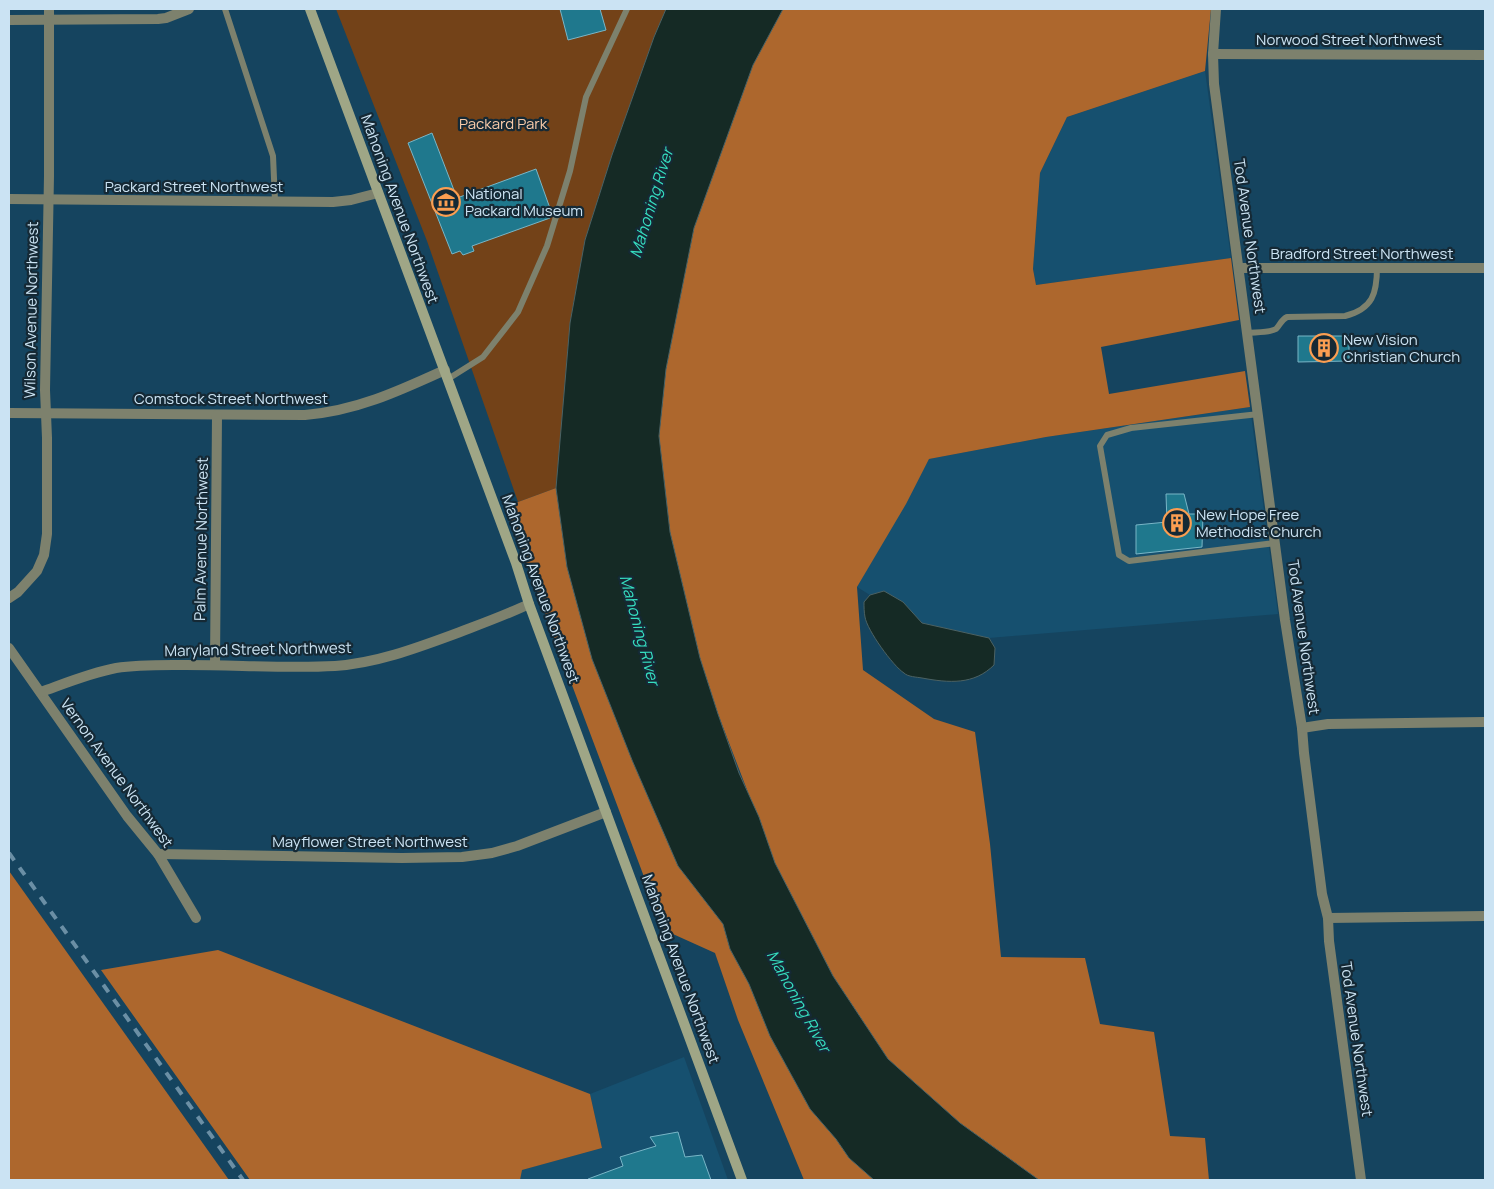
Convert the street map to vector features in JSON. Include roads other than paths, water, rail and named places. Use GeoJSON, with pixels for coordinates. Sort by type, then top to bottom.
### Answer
{"type":"FeatureCollection","features":[{"type":"Feature","properties":{"kind":"main road","name":"Mahoning Avenue Northwest"},"geometry":{"type":"LineString","coordinates":[[310,9],[516,563],[529,604],[742,1180]]}},
{"type":"Feature","properties":{"kind":"street","name":"Wilson Avenue Northwest"},"geometry":{"type":"LineString","coordinates":[[9,598],[18,592],[37,571],[46,543],[47,438],[45,413],[49,9]]}},
{"type":"Feature","properties":{"kind":"street"},"geometry":{"type":"LineString","coordinates":[[9,20],[158,19],[166,18],[189,9]]}},
{"type":"Feature","properties":{"kind":"street","name":"Tod Avenue Northwest"},"geometry":{"type":"LineString","coordinates":[[1216,9],[1213,54],[1214,84],[1302,728],[1322,894],[1328,918],[1329,941],[1361,1180]]}},
{"type":"Feature","properties":{"kind":"street","name":"Norwood Street Northwest"},"geometry":{"type":"LineString","coordinates":[[1213,54],[1485,55]]}},
{"type":"Feature","properties":{"kind":"street","name":"Packard Street Northwest"},"geometry":{"type":"LineString","coordinates":[[9,199],[333,202],[351,200],[378,193]]}},
{"type":"Feature","properties":{"kind":"street","name":"Bradford Street Northwest"},"geometry":{"type":"LineString","coordinates":[[1239,268],[1485,268]]}},
{"type":"Feature","properties":{"kind":"street","name":"Comstock Street Northwest"},"geometry":{"type":"LineString","coordinates":[[9,413],[305,415],[343,411],[446,374]]}},
{"type":"Feature","properties":{"kind":"street","name":"Palm Avenue Northwest"},"geometry":{"type":"LineString","coordinates":[[215,664],[217,414]]}},
{"type":"Feature","properties":{"kind":"street","name":"Maryland Street Northwest"},"geometry":{"type":"LineString","coordinates":[[41,692],[88,675],[117,668],[142,665],[215,664],[292,667],[336,666],[370,661],[406,652],[504,616],[529,604]]}},
{"type":"Feature","properties":{"kind":"street","name":"Vernon Avenue Northwest"},"geometry":{"type":"LineString","coordinates":[[9,648],[127,816],[158,854],[196,918]]}},
{"type":"Feature","properties":{"kind":"street"},"geometry":{"type":"LineString","coordinates":[[1302,728],[1328,724],[1485,722]]}},
{"type":"Feature","properties":{"kind":"street","name":"Mayflower Street Northwest"},"geometry":{"type":"LineString","coordinates":[[158,854],[402,858],[462,857],[492,853],[517,846],[606,812]]}},
{"type":"Feature","properties":{"kind":"street"},"geometry":{"type":"LineString","coordinates":[[1328,918],[1485,916]]}},
{"type":"Feature","properties":{"kind":"lane"},"geometry":{"type":"LineString","coordinates":[[225,9],[273,156],[276,201]]}},
{"type":"Feature","properties":{"kind":"lane"},"geometry":{"type":"LineString","coordinates":[[446,374],[483,357],[518,312],[547,246],[570,171],[586,97],[627,9]]}},
{"type":"Feature","properties":{"kind":"lane"},"geometry":{"type":"LineString","coordinates":[[1247,333],[1277,328],[1283,319],[1287,317],[1345,316],[1365,308],[1373,298],[1377,284],[1377,267]]}},
{"type":"Feature","properties":{"kind":"lane"},"geometry":{"type":"LineString","coordinates":[[1258,414],[1131,428],[1107,435],[1100,446],[1119,555],[1128,562],[1276,544]]}},
{"type":"Feature","properties":{"kind":"water","name":"Mahoning River"},"geometry":{"type":"Polygon","coordinates":[[[666,9],[783,9],[753,65],[694,228],[666,369],[659,436],[670,532],[700,658],[739,773],[759,817],[775,863],[833,976],[888,1059],[960,1123],[1039,1180],[874,1180],[849,1158],[836,1139],[810,1109],[770,1036],[749,984],[730,949],[723,924],[678,866],[632,760],[592,659],[567,567],[556,488],[570,323],[585,240],[612,155],[654,37],[666,9]]]}},
{"type":"Feature","properties":{"kind":"water"},"geometry":{"type":"Polygon","coordinates":[[[884,591],[903,602],[922,623],[989,638],[995,648],[994,665],[978,676],[961,681],[942,681],[913,677],[906,674],[899,669],[881,647],[870,630],[865,617],[864,602],[870,595],[884,591]]]}},
{"type":"Feature","properties":{"kind":"railway"},"geometry":{"type":"LineString","coordinates":[[9,853],[243,1180]]}},
{"type":"Feature","properties":{"kind":"place","name":"National Packard Museum"},"geometry":{"type":"Point","coordinates":[446,202]}},
{"type":"Feature","properties":{"kind":"place","name":"New Vision Christian Church"},"geometry":{"type":"Point","coordinates":[1324,348]}},
{"type":"Feature","properties":{"kind":"place","name":"New Hope Free Methodist Church"},"geometry":{"type":"Point","coordinates":[1177,523]}},
{"type":"Feature","properties":{"kind":"park label","name":"Packard Park"},"geometry":{"type":"Point","coordinates":[503,123]}}]}
